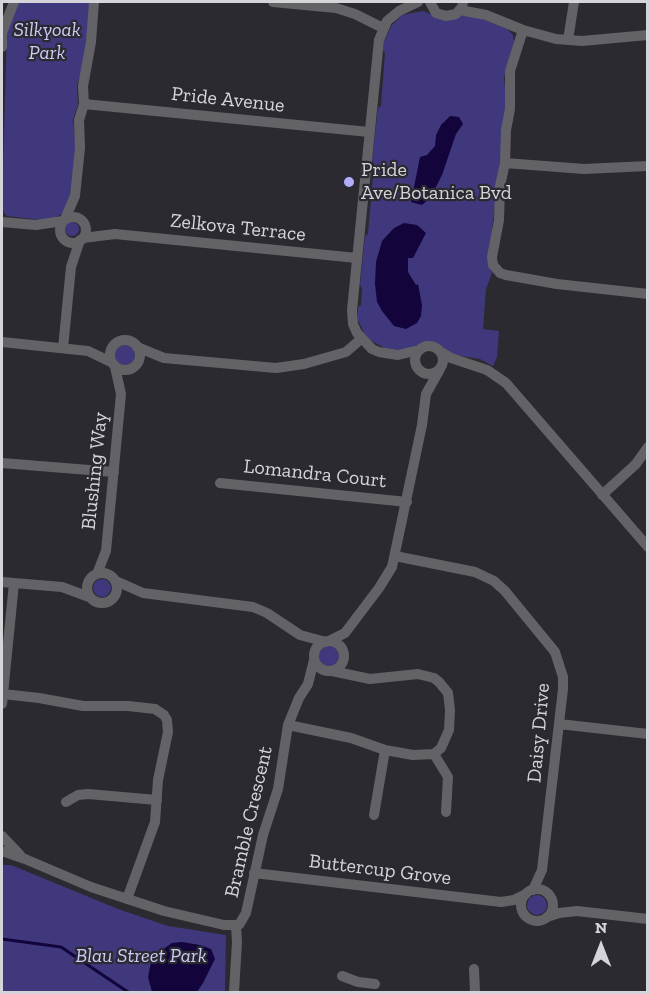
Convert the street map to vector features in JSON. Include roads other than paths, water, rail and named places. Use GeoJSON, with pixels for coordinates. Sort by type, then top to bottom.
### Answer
{"type":"FeatureCollection","features":[{"type":"Feature","properties":{"kind":"street"},"geometry":{"type":"LineString","coordinates":[[2,47],[2,31],[14,2]]}},
{"type":"Feature","properties":{"kind":"street"},"geometry":{"type":"LineString","coordinates":[[71,267],[60,228],[75,195],[80,148],[79,120],[84,104],[82,86],[91,42],[94,2]]}},
{"type":"Feature","properties":{"kind":"street"},"geometry":{"type":"LineString","coordinates":[[279,2],[345,10],[383,28]]}},
{"type":"Feature","properties":{"kind":"street"},"geometry":{"type":"LineString","coordinates":[[418,2],[393,15],[383,28],[379,40],[357,258],[353,324],[361,339],[379,352],[398,355],[430,346],[463,362],[487,370],[506,383],[648,547]]}},
{"type":"Feature","properties":{"kind":"street"},"geometry":{"type":"LineString","coordinates":[[568,40],[574,2]]}},
{"type":"Feature","properties":{"kind":"street"},"geometry":{"type":"LineString","coordinates":[[407,7],[431,5],[436,13],[451,16],[464,4],[523,30],[544,37],[568,40],[648,35]]}},
{"type":"Feature","properties":{"kind":"street"},"geometry":{"type":"LineString","coordinates":[[523,30],[510,69],[510,109],[506,130],[505,163],[500,186],[500,220],[492,257],[493,265],[500,273],[557,284],[648,294]]}},
{"type":"Feature","properties":{"kind":"street","name":"Pride Avenue"},"geometry":{"type":"LineString","coordinates":[[84,104],[369,132]]}},
{"type":"Feature","properties":{"kind":"street"},"geometry":{"type":"LineString","coordinates":[[505,163],[584,168],[648,166]]}},
{"type":"Feature","properties":{"kind":"street"},"geometry":{"type":"LineString","coordinates":[[63,348],[71,267],[86,230],[75,195]]}},
{"type":"Feature","properties":{"kind":"street"},"geometry":{"type":"LineString","coordinates":[[2,222],[36,225],[74,217],[82,221]]}},
{"type":"Feature","properties":{"kind":"street","name":"Zelkova Terrace"},"geometry":{"type":"LineString","coordinates":[[82,221],[115,234]]}},
{"type":"Feature","properties":{"kind":"street"},"geometry":{"type":"LineString","coordinates":[[36,225],[72,242],[81,239]]}},
{"type":"Feature","properties":{"kind":"street","name":"Zelkova Terrace"},"geometry":{"type":"LineString","coordinates":[[81,239],[115,234],[357,258]]}},
{"type":"Feature","properties":{"kind":"street"},"geometry":{"type":"LineString","coordinates":[[88,351],[118,341],[129,341],[137,347],[164,358],[276,368],[304,364],[346,352],[361,339]]}},
{"type":"Feature","properties":{"kind":"street"},"geometry":{"type":"LineString","coordinates":[[2,342],[88,351],[127,370],[136,365],[164,358]]}},
{"type":"Feature","properties":{"kind":"street"},"geometry":{"type":"LineString","coordinates":[[113,364],[110,352],[114,344]]}},
{"type":"Feature","properties":{"kind":"street"},"geometry":{"type":"LineString","coordinates":[[136,365],[140,355],[137,347]]}},
{"type":"Feature","properties":{"kind":"street"},"geometry":{"type":"LineString","coordinates":[[419,350],[415,357],[426,394]]}},
{"type":"Feature","properties":{"kind":"street"},"geometry":{"type":"LineString","coordinates":[[314,659],[319,645],[345,633],[387,576],[396,556],[426,394],[444,360],[441,352]]}},
{"type":"Feature","properties":{"kind":"street"},"geometry":{"type":"LineString","coordinates":[[398,355],[421,372],[430,374],[463,362]]}},
{"type":"Feature","properties":{"kind":"street","name":"Blushing Way"},"geometry":{"type":"LineString","coordinates":[[113,364],[121,394],[106,551],[109,568],[115,580]]}},
{"type":"Feature","properties":{"kind":"street","name":"Blushing Way"},"geometry":{"type":"LineString","coordinates":[[121,394],[136,365]]}},
{"type":"Feature","properties":{"kind":"street"},"geometry":{"type":"LineString","coordinates":[[602,495],[636,465],[648,447]]}},
{"type":"Feature","properties":{"kind":"street"},"geometry":{"type":"LineString","coordinates":[[2,463],[114,472]]}},
{"type":"Feature","properties":{"kind":"street","name":"Lomandra Court"},"geometry":{"type":"LineString","coordinates":[[220,483],[407,502]]}},
{"type":"Feature","properties":{"kind":"street","name":"Blushing Way"},"geometry":{"type":"LineString","coordinates":[[94,575],[106,551]]}},
{"type":"Feature","properties":{"kind":"street","name":"Daisy Drive"},"geometry":{"type":"LineString","coordinates":[[396,556],[475,572],[494,581],[505,591],[555,652],[562,677],[559,724],[542,870],[530,892]]}},
{"type":"Feature","properties":{"kind":"street"},"geometry":{"type":"LineString","coordinates":[[62,587],[78,583],[94,575],[107,573],[115,580],[143,593],[253,608],[274,617],[300,635],[339,645],[358,676]]}},
{"type":"Feature","properties":{"kind":"street"},"geometry":{"type":"LineString","coordinates":[[89,597],[86,588],[94,575]]}},
{"type":"Feature","properties":{"kind":"street"},"geometry":{"type":"LineString","coordinates":[[114,598],[118,590],[115,580]]}},
{"type":"Feature","properties":{"kind":"street"},"geometry":{"type":"LineString","coordinates":[[2,582],[62,587],[101,604],[114,598],[143,593]]}},
{"type":"Feature","properties":{"kind":"street"},"geometry":{"type":"LineString","coordinates":[[14,583],[2,699],[39,698],[83,706],[128,706],[160,711],[168,725],[159,770],[155,822],[127,899]]}},
{"type":"Feature","properties":{"kind":"street"},"geometry":{"type":"LineString","coordinates":[[329,671],[340,666],[344,655],[345,633]]}},
{"type":"Feature","properties":{"kind":"street"},"geometry":{"type":"LineString","coordinates":[[288,725],[351,738],[384,750],[413,755],[434,754],[441,748],[449,729],[450,701],[445,687],[434,678],[418,674],[378,679],[319,668],[300,635]]}},
{"type":"Feature","properties":{"kind":"street","name":"Bramble Crescent"},"geometry":{"type":"LineString","coordinates":[[2,851],[127,899],[183,916],[239,925],[245,918],[263,835],[278,789],[288,725],[299,698],[308,684],[314,659]]}},
{"type":"Feature","properties":{"kind":"street","name":"Bramble Crescent"},"geometry":{"type":"LineString","coordinates":[[308,684],[329,671]]}},
{"type":"Feature","properties":{"kind":"street"},"geometry":{"type":"LineString","coordinates":[[559,724],[648,734]]}},
{"type":"Feature","properties":{"kind":"street"},"geometry":{"type":"LineString","coordinates":[[374,815],[384,750]]}},
{"type":"Feature","properties":{"kind":"street"},"geometry":{"type":"LineString","coordinates":[[434,754],[448,777],[446,812]]}},
{"type":"Feature","properties":{"kind":"street"},"geometry":{"type":"LineString","coordinates":[[66,802],[78,795],[88,794],[157,800]]}},
{"type":"Feature","properties":{"kind":"street","name":"Bramble Crescent"},"geometry":{"type":"LineString","coordinates":[[2,836],[25,859]]}},
{"type":"Feature","properties":{"kind":"street","name":"Daisy Drive"},"geometry":{"type":"LineString","coordinates":[[542,870],[549,895]]}},
{"type":"Feature","properties":{"kind":"street","name":"Buttercup Grove"},"geometry":{"type":"LineString","coordinates":[[254,873],[501,902],[514,900],[530,892]]}},
{"type":"Feature","properties":{"kind":"street"},"geometry":{"type":"LineString","coordinates":[[577,911],[559,903],[549,895],[530,892],[522,904],[525,915],[533,920],[543,920],[559,913],[577,911],[648,919]]}},
{"type":"Feature","properties":{"kind":"street"},"geometry":{"type":"LineString","coordinates":[[548,917],[552,910],[549,895]]}},
{"type":"Feature","properties":{"kind":"street","name":"Buttercup Grove"},"geometry":{"type":"LineString","coordinates":[[501,902],[525,915]]}},
{"type":"Feature","properties":{"kind":"street"},"geometry":{"type":"LineString","coordinates":[[234,993],[236,926]]}},
{"type":"Feature","properties":{"kind":"street"},"geometry":{"type":"LineString","coordinates":[[474,969],[475,993]]}},
{"type":"Feature","properties":{"kind":"street"},"geometry":{"type":"LineString","coordinates":[[342,976],[356,987],[375,984]]}},
{"type":"Feature","properties":{"kind":"waterway"},"geometry":{"type":"LineString","coordinates":[[2,939],[61,947],[128,992]]}},
{"type":"Feature","properties":{"kind":"place","name":"Pride Ave/Botanica Bvd"},"geometry":{"type":"Point","coordinates":[349,182]}},
{"type":"Feature","properties":{"kind":"park label","name":"Silkyoak Park"},"geometry":{"type":"Point","coordinates":[47,42]}},
{"type":"Feature","properties":{"kind":"park label","name":"Blau Street Park"},"geometry":{"type":"Point","coordinates":[141,956]}}]}
